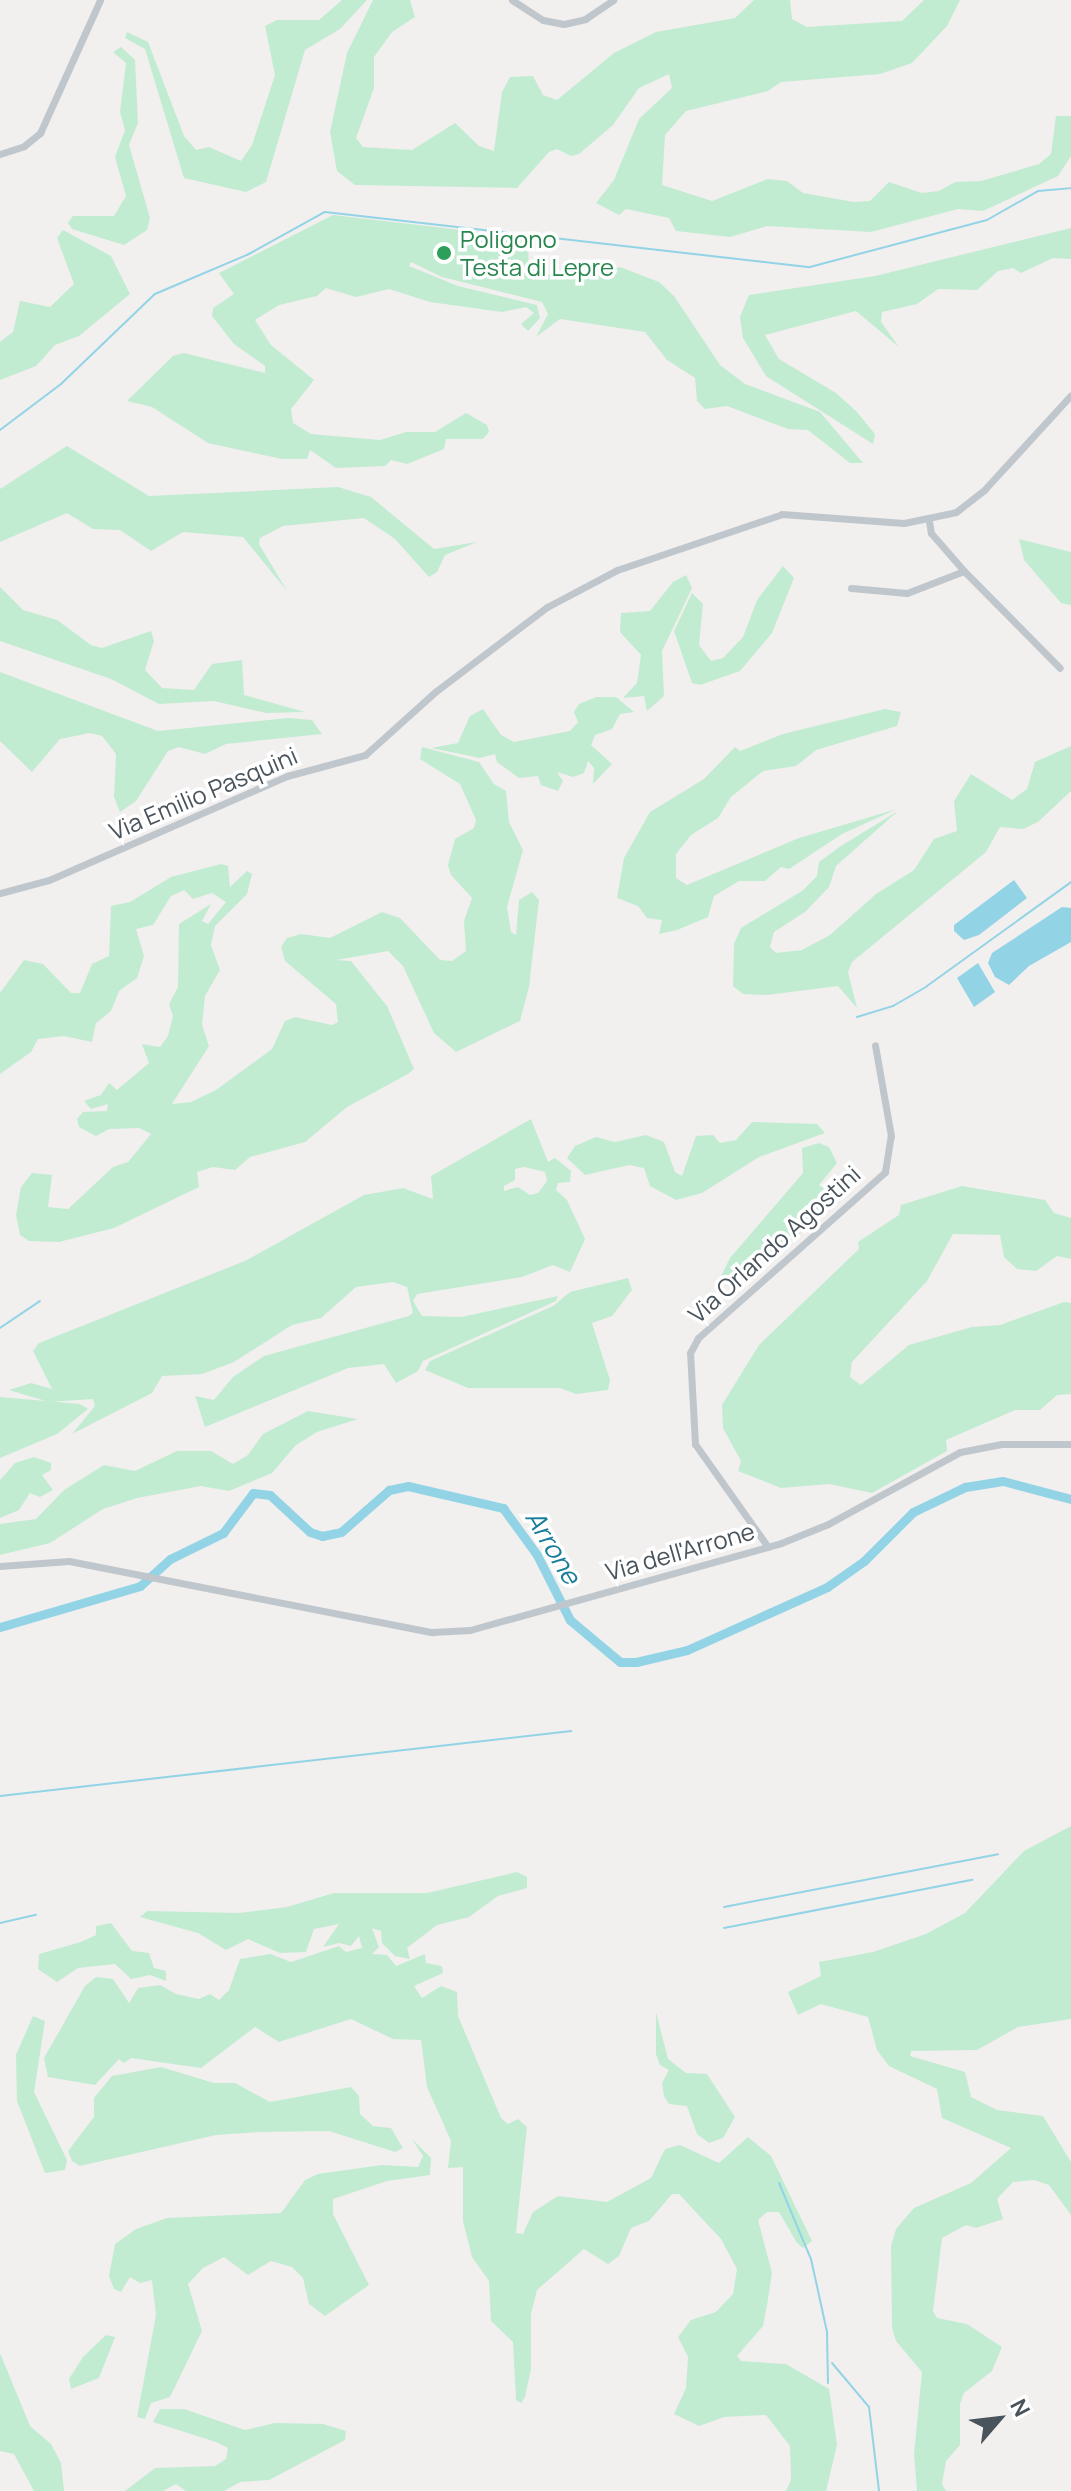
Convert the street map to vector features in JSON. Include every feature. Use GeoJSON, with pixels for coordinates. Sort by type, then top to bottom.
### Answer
{"type":"FeatureCollection","features":[{"type":"Feature","properties":{"kind":"street"},"geometry":{"type":"LineString","coordinates":[[0,154],[24,146],[40,133],[100,0]]}},
{"type":"Feature","properties":{"kind":"street"},"geometry":{"type":"LineString","coordinates":[[512,0],[561,24],[585,19],[613,0]]}},
{"type":"Feature","properties":{"kind":"street","name":"Via Emilio Pasquini"},"geometry":{"type":"LineString","coordinates":[[0,893],[49,880],[287,776],[365,755],[435,692],[547,607],[617,570],[782,514],[929,521],[976,499],[1071,395]]}},
{"type":"Feature","properties":{"kind":"street"},"geometry":{"type":"LineString","coordinates":[[929,521],[931,533],[964,571],[1060,668]]}},
{"type":"Feature","properties":{"kind":"street"},"geometry":{"type":"LineString","coordinates":[[851,588],[907,593],[964,571]]}},
{"type":"Feature","properties":{"kind":"street","name":"Via Orlando Agostini"},"geometry":{"type":"LineString","coordinates":[[768,1547],[695,1444],[690,1353],[698,1338],[885,1172],[891,1136],[875,1045]]}},
{"type":"Feature","properties":{"kind":"street","name":"Via dell'Arrone"},"geometry":{"type":"LineString","coordinates":[[0,1566],[52,1559],[432,1632],[470,1630],[768,1547],[828,1524],[960,1452],[1001,1444],[1071,1444]]}},
{"type":"Feature","properties":{"kind":"green space"},"geometry":{"type":"Polygon","coordinates":[[[342,0],[367,0],[340,29],[305,50],[266,182],[246,192],[184,178],[145,49],[125,38],[127,32],[148,42],[184,136],[196,150],[209,147],[241,161],[252,145],[275,75],[265,26],[277,20],[319,20],[342,0]]]}},
{"type":"Feature","properties":{"kind":"green space"},"geometry":{"type":"Polygon","coordinates":[[[373,0],[410,0],[415,17],[392,32],[374,57],[374,88],[356,138],[363,147],[412,150],[455,123],[479,146],[494,151],[502,92],[510,77],[533,76],[543,95],[557,100],[614,53],[656,32],[735,18],[754,0],[790,0],[792,19],[807,27],[902,21],[924,0],[960,0],[947,26],[912,63],[880,74],[781,82],[768,91],[686,111],[665,135],[662,185],[712,201],[768,179],[787,181],[803,193],[854,202],[870,201],[889,182],[922,193],[939,191],[955,182],[981,181],[1039,164],[1051,154],[1056,116],[1071,116],[1071,156],[1058,176],[983,211],[958,209],[871,232],[767,226],[730,237],[676,231],[669,218],[626,209],[619,215],[596,203],[614,180],[639,119],[672,88],[669,74],[639,88],[613,125],[579,154],[571,156],[557,149],[549,152],[517,188],[355,185],[337,171],[330,132],[347,53],[373,0]]]}},
{"type":"Feature","properties":{"kind":"green space"},"geometry":{"type":"Polygon","coordinates":[[[121,47],[135,60],[138,123],[129,145],[150,218],[147,230],[124,245],[72,229],[68,223],[73,216],[114,216],[126,196],[115,157],[125,130],[120,112],[126,63],[113,52],[121,47]]]}},
{"type":"Feature","properties":{"kind":"green space"},"geometry":{"type":"Polygon","coordinates":[[[333,215],[529,238],[528,268],[563,279],[620,267],[659,282],[674,296],[720,365],[745,384],[820,412],[863,463],[850,463],[808,430],[788,429],[727,406],[705,409],[697,401],[695,378],[667,360],[645,332],[560,319],[536,337],[548,314],[542,302],[442,277],[411,262],[409,266],[458,286],[537,305],[540,318],[528,331],[521,324],[534,313],[526,307],[502,312],[430,302],[389,289],[356,297],[326,288],[317,296],[279,305],[255,320],[271,345],[314,380],[291,409],[293,423],[311,434],[380,440],[406,432],[435,432],[466,413],[487,425],[489,432],[483,439],[446,439],[444,449],[407,464],[391,460],[385,466],[336,468],[310,450],[307,459],[282,459],[208,443],[152,407],[127,401],[173,356],[184,353],[265,373],[265,366],[234,344],[212,316],[213,308],[234,294],[219,273],[333,215]]]}},
{"type":"Feature","properties":{"kind":"green space"},"geometry":{"type":"Polygon","coordinates":[[[1071,228],[1071,259],[1053,258],[1021,273],[1013,268],[998,271],[977,290],[938,289],[917,304],[882,312],[881,322],[899,347],[856,311],[765,335],[779,359],[836,393],[856,411],[875,434],[873,444],[766,376],[743,338],[740,317],[749,295],[875,276],[1071,228]]]}},
{"type":"Feature","properties":{"kind":"green space"},"geometry":{"type":"Polygon","coordinates":[[[63,230],[111,256],[130,294],[79,336],[55,345],[36,366],[0,380],[0,342],[13,332],[20,301],[50,307],[74,284],[57,238],[63,230]]]}},
{"type":"Feature","properties":{"kind":"green space"},"geometry":{"type":"Polygon","coordinates":[[[67,446],[149,496],[338,487],[371,497],[434,549],[477,542],[445,555],[437,572],[429,577],[395,539],[364,518],[283,526],[260,538],[259,544],[287,591],[243,537],[183,532],[151,551],[120,530],[93,529],[67,513],[0,542],[0,489],[67,446]]]}},
{"type":"Feature","properties":{"kind":"green space"},"geometry":{"type":"Polygon","coordinates":[[[1019,539],[1071,552],[1071,605],[1061,603],[1024,560],[1019,539]]]}},
{"type":"Feature","properties":{"kind":"green space"},"geometry":{"type":"Polygon","coordinates":[[[783,566],[794,578],[772,633],[740,671],[700,685],[692,683],[674,631],[692,593],[703,604],[699,645],[711,661],[723,658],[743,637],[757,600],[783,566]]]}},
{"type":"Feature","properties":{"kind":"green space"},"geometry":{"type":"Polygon","coordinates":[[[686,575],[692,588],[662,651],[664,696],[647,711],[644,696],[623,698],[637,683],[641,655],[620,632],[621,613],[650,611],[673,582],[686,575]]]}},
{"type":"Feature","properties":{"kind":"green space"},"geometry":{"type":"Polygon","coordinates":[[[0,587],[23,610],[57,620],[91,645],[102,648],[151,631],[154,641],[145,670],[162,688],[194,690],[212,664],[242,660],[244,695],[305,712],[266,713],[214,701],[159,704],[111,679],[0,641],[0,587]]]}},
{"type":"Feature","properties":{"kind":"green space"},"geometry":{"type":"Polygon","coordinates":[[[0,672],[158,731],[288,718],[312,720],[322,734],[226,744],[205,754],[179,747],[168,751],[136,801],[120,812],[114,797],[116,754],[102,736],[90,733],[60,739],[32,772],[0,741],[0,672]]]}},
{"type":"Feature","properties":{"kind":"green space"},"geometry":{"type":"Polygon","coordinates":[[[596,697],[616,697],[634,712],[620,714],[612,729],[595,735],[591,745],[612,764],[593,784],[594,768],[588,761],[584,773],[573,777],[557,772],[563,781],[558,791],[541,785],[538,776],[519,778],[497,762],[495,754],[480,758],[431,748],[458,743],[470,716],[483,709],[501,735],[514,742],[570,731],[578,722],[574,712],[579,704],[596,697]]]}},
{"type":"Feature","properties":{"kind":"green space"},"geometry":{"type":"Polygon","coordinates":[[[885,709],[901,712],[897,726],[816,750],[796,766],[763,771],[731,797],[718,818],[691,835],[676,854],[676,878],[687,885],[799,838],[897,809],[842,834],[789,869],[781,867],[765,881],[739,881],[714,896],[708,917],[677,930],[659,934],[662,920],[647,918],[638,906],[617,898],[624,858],[650,812],[704,779],[735,747],[740,751],[783,734],[885,709]]]}},
{"type":"Feature","properties":{"kind":"green space"},"geometry":{"type":"Polygon","coordinates":[[[1071,746],[1071,791],[1038,822],[1023,829],[1000,827],[986,852],[852,962],[848,972],[857,1008],[838,986],[767,995],[743,994],[733,986],[734,944],[741,928],[802,891],[817,876],[819,862],[841,846],[898,811],[836,866],[829,887],[805,912],[774,932],[770,947],[776,953],[802,950],[830,935],[876,894],[914,870],[934,839],[957,831],[954,801],[971,774],[1012,800],[1027,789],[1035,762],[1071,746]]]}},
{"type":"Feature","properties":{"kind":"green space"},"geometry":{"type":"Polygon","coordinates":[[[422,747],[479,762],[494,784],[506,791],[509,822],[523,850],[507,907],[511,932],[516,935],[519,900],[532,892],[539,900],[529,987],[520,1021],[456,1052],[434,1033],[403,966],[388,951],[336,960],[351,961],[387,1006],[414,1069],[347,1107],[305,1142],[250,1157],[235,1170],[213,1167],[197,1172],[199,1187],[114,1228],[59,1242],[29,1241],[20,1235],[16,1215],[21,1187],[32,1173],[52,1175],[48,1207],[68,1209],[113,1167],[128,1162],[151,1134],[139,1128],[109,1129],[96,1136],[79,1127],[77,1119],[83,1112],[107,1111],[108,1104],[91,1109],[84,1101],[101,1095],[109,1083],[117,1090],[149,1063],[142,1044],[160,1047],[168,1036],[173,1016],[169,1004],[178,987],[179,924],[211,904],[202,921],[208,924],[226,902],[212,893],[193,899],[184,890],[171,896],[153,925],[136,929],[144,956],[137,978],[119,991],[111,1011],[96,1023],[92,1042],[64,1036],[38,1039],[31,1052],[0,1074],[0,993],[24,960],[43,964],[71,993],[80,993],[92,964],[109,956],[111,906],[130,902],[171,877],[221,864],[228,866],[230,887],[247,871],[252,874],[247,894],[215,926],[211,945],[220,970],[205,996],[202,1025],[209,1046],[172,1104],[191,1102],[216,1090],[272,1049],[285,1021],[295,1017],[332,1025],[338,1022],[336,1004],[285,961],[281,947],[287,938],[301,934],[330,938],[382,912],[400,918],[440,960],[452,961],[466,951],[464,921],[472,898],[451,875],[448,865],[455,839],[474,828],[476,820],[460,784],[420,759],[422,747]]]}},
{"type":"Feature","properties":{"kind":"green space"},"geometry":{"type":"Polygon","coordinates":[[[531,1119],[548,1162],[555,1158],[571,1171],[570,1182],[558,1183],[556,1190],[567,1200],[585,1239],[570,1272],[553,1265],[522,1277],[417,1294],[413,1301],[422,1316],[461,1317],[558,1296],[556,1301],[423,1361],[418,1371],[396,1383],[384,1364],[348,1368],[205,1427],[195,1396],[214,1400],[233,1377],[264,1356],[409,1316],[413,1313],[407,1287],[393,1282],[356,1287],[321,1318],[292,1325],[234,1362],[202,1374],[162,1376],[152,1393],[72,1434],[95,1406],[93,1399],[49,1402],[9,1390],[31,1383],[52,1389],[33,1351],[39,1343],[245,1261],[364,1195],[403,1188],[433,1199],[431,1176],[531,1119]],[[524,1167],[515,1169],[515,1180],[504,1186],[504,1191],[518,1187],[530,1195],[538,1193],[547,1181],[545,1172],[524,1167]]]}},
{"type":"Feature","properties":{"kind":"green space"},"geometry":{"type":"Polygon","coordinates":[[[752,1122],[817,1124],[825,1133],[759,1157],[702,1193],[676,1200],[650,1186],[644,1168],[629,1165],[585,1175],[567,1158],[575,1146],[596,1137],[615,1142],[646,1135],[664,1142],[675,1172],[682,1176],[696,1136],[713,1135],[720,1143],[736,1140],[752,1122]]]}},
{"type":"Feature","properties":{"kind":"green space"},"geometry":{"type":"Polygon","coordinates":[[[819,1143],[829,1147],[837,1163],[819,1185],[826,1190],[855,1172],[854,1179],[782,1251],[716,1286],[730,1258],[803,1173],[802,1148],[819,1143]]]}},
{"type":"Feature","properties":{"kind":"green space"},"geometry":{"type":"Polygon","coordinates":[[[962,1186],[1045,1200],[1054,1213],[1071,1218],[1071,1259],[1057,1256],[1036,1271],[1017,1269],[1004,1257],[1000,1235],[953,1234],[927,1281],[852,1362],[850,1377],[861,1385],[909,1345],[972,1327],[1000,1325],[1064,1302],[1071,1303],[1071,1394],[1057,1395],[1040,1410],[1015,1410],[946,1440],[947,1451],[872,1493],[829,1484],[781,1488],[738,1471],[741,1461],[723,1428],[722,1405],[759,1345],[859,1249],[858,1242],[899,1215],[901,1205],[962,1186]]]}},
{"type":"Feature","properties":{"kind":"green space"},"geometry":{"type":"Polygon","coordinates":[[[628,1278],[632,1290],[612,1316],[592,1323],[610,1380],[608,1390],[576,1394],[560,1388],[468,1388],[425,1370],[430,1361],[553,1306],[570,1292],[628,1278]]]}},
{"type":"Feature","properties":{"kind":"green space"},"geometry":{"type":"Polygon","coordinates":[[[0,1397],[80,1404],[88,1409],[57,1434],[0,1458],[0,1397]]]}},
{"type":"Feature","properties":{"kind":"green space"},"geometry":{"type":"Polygon","coordinates":[[[308,1411],[358,1419],[317,1432],[296,1445],[272,1473],[229,1491],[201,1486],[137,1498],[103,1509],[50,1543],[0,1555],[0,1524],[36,1519],[64,1490],[104,1465],[135,1471],[177,1451],[211,1451],[233,1464],[248,1455],[263,1434],[308,1411]]]}},
{"type":"Feature","properties":{"kind":"green space"},"geometry":{"type":"Polygon","coordinates":[[[34,1457],[51,1463],[51,1470],[42,1475],[53,1490],[40,1497],[30,1493],[19,1510],[0,1518],[0,1480],[15,1463],[34,1457]]]}},
{"type":"Feature","properties":{"kind":"green space"},"geometry":{"type":"Polygon","coordinates":[[[1071,1826],[1071,2019],[1018,2027],[977,2050],[911,2051],[910,2056],[965,2072],[971,2097],[997,2110],[1043,2116],[1071,2162],[1071,2215],[1049,2185],[1034,2180],[1013,2182],[997,2199],[1003,2219],[976,2228],[966,2225],[942,2238],[933,2311],[937,2318],[967,2324],[1002,2347],[992,2371],[964,2393],[960,2404],[960,2445],[946,2461],[942,2484],[946,2491],[917,2491],[914,2454],[922,2372],[896,2341],[892,2328],[891,2246],[896,2229],[914,2208],[971,2183],[1011,2148],[942,2118],[937,2089],[889,2066],[877,2050],[868,2017],[821,2004],[798,2015],[788,1992],[821,1976],[819,1962],[873,1952],[926,1934],[965,1913],[1024,1851],[1071,1826]]]}},
{"type":"Feature","properties":{"kind":"green space"},"geometry":{"type":"Polygon","coordinates":[[[517,1872],[527,1877],[527,1888],[498,1896],[469,1917],[437,1925],[407,1948],[410,1959],[395,1956],[382,1943],[381,1931],[372,1928],[379,1947],[372,1954],[387,1955],[396,1966],[425,1954],[426,1963],[442,1966],[443,1973],[414,1986],[422,1998],[441,1986],[457,1992],[458,2016],[501,2118],[508,2124],[518,2119],[527,2127],[516,2233],[523,2234],[533,2212],[558,2196],[607,2202],[651,2178],[665,2149],[680,2145],[719,2163],[748,2137],[771,2156],[812,2241],[803,2248],[797,2243],[779,2212],[767,2212],[758,2220],[772,2273],[763,2326],[737,2356],[741,2361],[786,2364],[829,2389],[837,2445],[826,2491],[786,2491],[791,2480],[790,2446],[766,2415],[724,2417],[699,2426],[674,2414],[686,2388],[688,2357],[678,2337],[691,2320],[716,2312],[733,2294],[737,2269],[721,2239],[679,2194],[672,2194],[649,2221],[631,2228],[619,2256],[608,2264],[584,2249],[537,2290],[531,2314],[531,2369],[525,2397],[521,2403],[516,2400],[513,2342],[491,2321],[489,2281],[472,2257],[463,2221],[463,2167],[448,2168],[451,2141],[427,2087],[421,2040],[393,2039],[351,2019],[279,2042],[255,2027],[201,2068],[131,2058],[124,2063],[119,2059],[95,2085],[48,2077],[44,2058],[85,1986],[96,1977],[113,1979],[129,2003],[138,1988],[160,1985],[176,1994],[199,1999],[210,1994],[219,2000],[229,1990],[240,1959],[270,1954],[291,1962],[339,1946],[346,1952],[362,1948],[359,1936],[351,1946],[339,1943],[323,1947],[339,1924],[314,1929],[306,1952],[280,1953],[248,1939],[226,1950],[198,1933],[140,1917],[147,1911],[239,1913],[287,1907],[334,1893],[427,1893],[517,1872]]]}},
{"type":"Feature","properties":{"kind":"green space"},"geometry":{"type":"Polygon","coordinates":[[[111,1923],[132,1951],[149,1953],[154,1968],[166,1971],[166,1981],[150,1975],[131,1979],[115,1964],[78,1968],[57,1982],[38,1969],[39,1954],[81,1942],[96,1935],[96,1926],[111,1923]]]}},
{"type":"Feature","properties":{"kind":"green space"},"geometry":{"type":"Polygon","coordinates":[[[656,2012],[668,2059],[686,2073],[707,2074],[735,2117],[723,2138],[709,2143],[697,2134],[687,2106],[669,2104],[664,2096],[662,2083],[669,2070],[660,2065],[656,2054],[656,2012]]]}},
{"type":"Feature","properties":{"kind":"green space"},"geometry":{"type":"Polygon","coordinates":[[[33,2016],[45,2021],[34,2092],[67,2160],[65,2170],[45,2173],[17,2101],[16,2055],[33,2016]]]}},
{"type":"Feature","properties":{"kind":"green space"},"geometry":{"type":"Polygon","coordinates":[[[161,2067],[214,2083],[235,2083],[270,2102],[351,2087],[359,2096],[360,2114],[373,2126],[391,2128],[403,2148],[395,2152],[329,2131],[260,2132],[216,2135],[80,2166],[72,2161],[68,2151],[94,2117],[94,2098],[112,2076],[161,2067]]]}},
{"type":"Feature","properties":{"kind":"green space"},"geometry":{"type":"Polygon","coordinates":[[[412,2139],[431,2158],[430,2175],[387,2181],[333,2199],[333,2214],[369,2285],[325,2316],[309,2304],[303,2278],[292,2267],[271,2261],[248,2275],[224,2257],[203,2268],[188,2284],[202,2331],[170,2397],[151,2403],[145,2419],[137,2417],[156,2315],[152,2280],[140,2283],[130,2277],[121,2292],[114,2289],[109,2276],[115,2244],[136,2229],[167,2218],[281,2213],[305,2180],[318,2174],[382,2165],[418,2167],[423,2156],[412,2139]]]}},
{"type":"Feature","properties":{"kind":"green space"},"geometry":{"type":"Polygon","coordinates":[[[106,2335],[115,2337],[99,2378],[71,2389],[69,2379],[83,2357],[106,2335]]]}},
{"type":"Feature","properties":{"kind":"green space"},"geometry":{"type":"Polygon","coordinates":[[[0,2353],[30,2426],[51,2444],[61,2463],[64,2491],[34,2491],[14,2454],[0,2451],[0,2353]]]}},
{"type":"Feature","properties":{"kind":"green space"},"geometry":{"type":"Polygon","coordinates":[[[160,2409],[184,2409],[245,2430],[275,2423],[323,2424],[346,2431],[345,2440],[269,2480],[240,2482],[224,2491],[186,2491],[176,2484],[163,2491],[125,2491],[155,2468],[215,2466],[226,2459],[228,2448],[153,2422],[160,2409]]]}},
{"type":"Feature","properties":{"kind":"water"},"geometry":{"type":"Polygon","coordinates":[[[1014,880],[1027,898],[979,935],[964,940],[954,931],[954,925],[1014,880]]]}},
{"type":"Feature","properties":{"kind":"water"},"geometry":{"type":"Polygon","coordinates":[[[1062,907],[1071,908],[1071,942],[1029,966],[1009,985],[995,977],[988,963],[992,953],[1062,907]]]}},
{"type":"Feature","properties":{"kind":"water"},"geometry":{"type":"Polygon","coordinates":[[[978,963],[995,992],[974,1007],[957,978],[978,963]]]}},
{"type":"Feature","properties":{"kind":"waterway"},"geometry":{"type":"LineString","coordinates":[[0,430],[61,384],[155,294],[247,255],[325,212],[810,267],[987,220],[1038,191],[1071,188]]}},
{"type":"Feature","properties":{"kind":"waterway"},"geometry":{"type":"LineString","coordinates":[[857,1017],[893,1006],[927,986],[1071,882]]}},
{"type":"Feature","properties":{"kind":"waterway"},"geometry":{"type":"LineString","coordinates":[[0,1328],[40,1301]]}},
{"type":"Feature","properties":{"kind":"waterway","name":"Arrone"},"geometry":{"type":"LineString","coordinates":[[0,1627],[140,1586],[170,1559],[223,1533],[253,1493],[270,1495],[310,1532],[322,1536],[341,1532],[389,1490],[408,1486],[503,1508],[537,1555],[570,1620],[620,1662],[636,1662],[687,1650],[827,1587],[864,1561],[913,1512],[965,1487],[1003,1481],[1071,1499]]}},
{"type":"Feature","properties":{"kind":"waterway"},"geometry":{"type":"LineString","coordinates":[[0,1796],[571,1731]]}},
{"type":"Feature","properties":{"kind":"waterway"},"geometry":{"type":"LineString","coordinates":[[724,1907],[998,1854]]}},
{"type":"Feature","properties":{"kind":"waterway"},"geometry":{"type":"LineString","coordinates":[[724,1928],[972,1880]]}},
{"type":"Feature","properties":{"kind":"waterway"},"geometry":{"type":"LineString","coordinates":[[0,1923],[36,1915]]}},
{"type":"Feature","properties":{"kind":"waterway"},"geometry":{"type":"LineString","coordinates":[[779,2183],[811,2259],[827,2332],[828,2383]]}},
{"type":"Feature","properties":{"kind":"waterway"},"geometry":{"type":"LineString","coordinates":[[832,2363],[869,2407],[879,2491]]}},
{"type":"Feature","properties":{"kind":"place","name":"Poligono Testa di Lepre"},"geometry":{"type":"Point","coordinates":[444,253]}}]}
